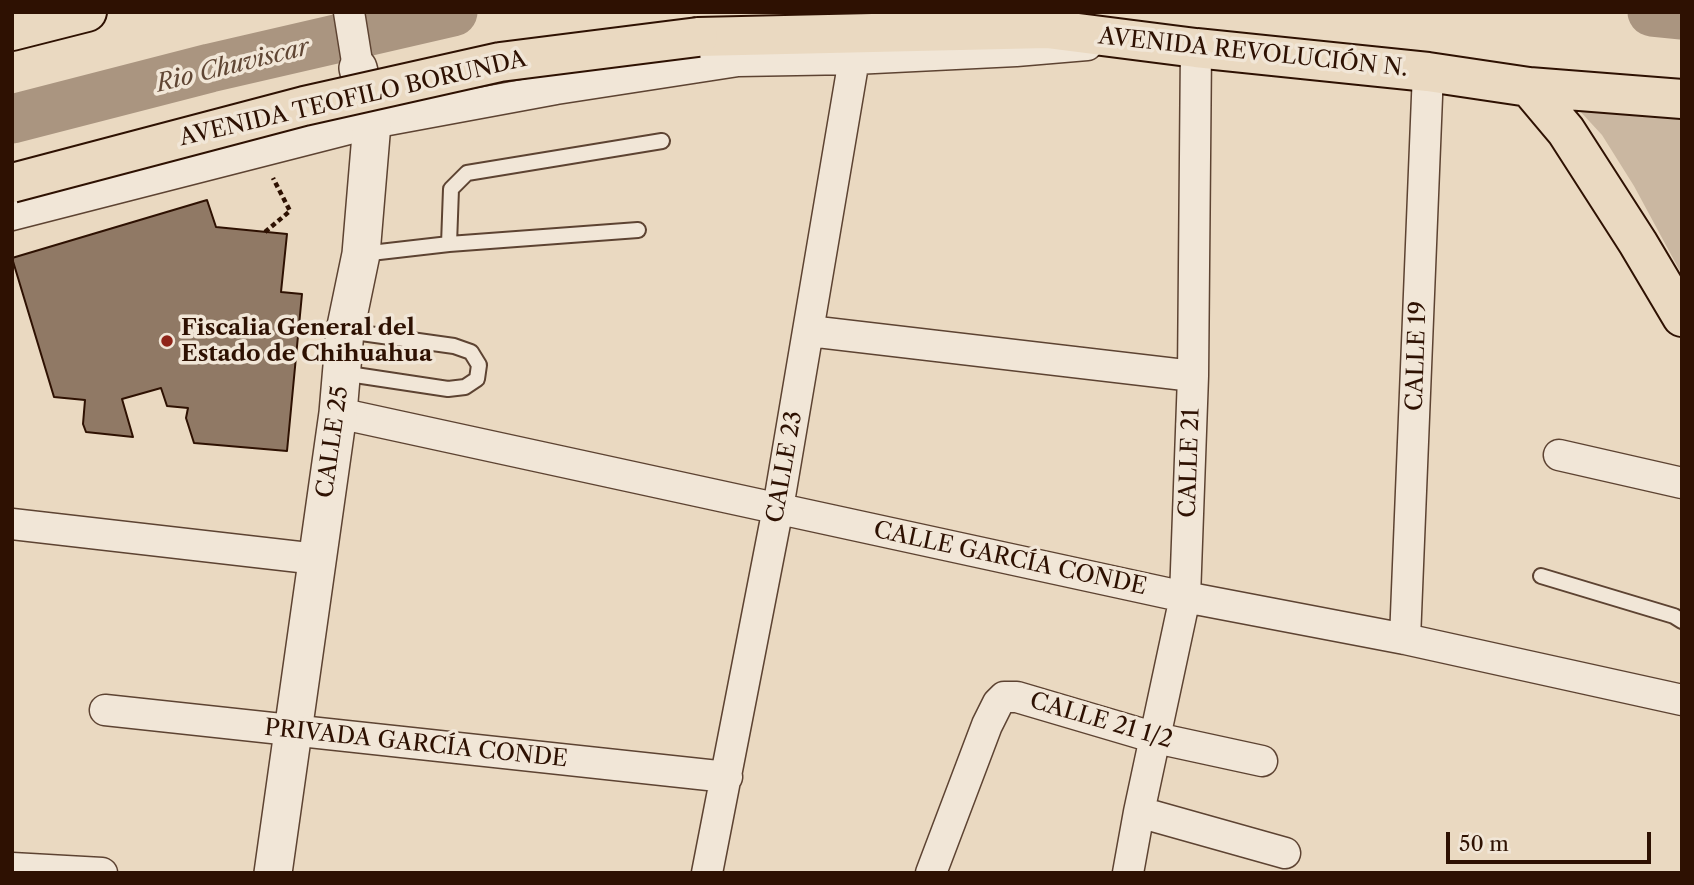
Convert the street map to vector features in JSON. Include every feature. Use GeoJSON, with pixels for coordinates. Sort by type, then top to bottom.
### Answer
{"type":"FeatureCollection","features":[{"type":"Feature","properties":{"kind":"main road"},"geometry":{"type":"LineString","coordinates":[[12,31],[87,12]]}},
{"type":"Feature","properties":{"kind":"main road","name":"AVENIDA REVOLUCIÓN N."},"geometry":{"type":"LineString","coordinates":[[698,37],[1047,29],[1196,48],[1429,72],[1529,87],[1682,99]]}},
{"type":"Feature","properties":{"kind":"main road","name":"AVENIDA TEOFILO BORUNDA"},"geometry":{"type":"LineString","coordinates":[[12,183],[304,106],[500,62],[698,37]]}},
{"type":"Feature","properties":{"kind":"main road"},"geometry":{"type":"LineString","coordinates":[[1529,87],[1566,131],[1682,317]]}},
{"type":"Feature","properties":{"kind":"street","name":"CALLE 25"},"geometry":{"type":"LineString","coordinates":[[273,873],[338,413],[345,331],[361,254],[372,123],[358,68],[349,12]]}},
{"type":"Feature","properties":{"kind":"street"},"geometry":{"type":"LineString","coordinates":[[12,215],[372,123],[555,89],[738,61],[854,59],[1016,51],[1129,40]]}},
{"type":"Feature","properties":{"kind":"street","name":"CALLE 21"},"geometry":{"type":"LineString","coordinates":[[1128,873],[1185,597],[1192,376],[1196,48]]}},
{"type":"Feature","properties":{"kind":"street","name":"CALLE 23"},"geometry":{"type":"LineString","coordinates":[[708,873],[778,508],[854,59]]}},
{"type":"Feature","properties":{"kind":"street","name":"CALLE 19"},"geometry":{"type":"LineString","coordinates":[[1405,639],[1429,72]]}},
{"type":"Feature","properties":{"kind":"street"},"geometry":{"type":"LineString","coordinates":[[809,331],[1192,376]]}},
{"type":"Feature","properties":{"kind":"street","name":"CALLE GARCÍA CONDE"},"geometry":{"type":"LineString","coordinates":[[338,413],[1185,597],[1405,639],[1682,701]]}},
{"type":"Feature","properties":{"kind":"street"},"geometry":{"type":"LineString","coordinates":[[1559,455],[1682,483]]}},
{"type":"Feature","properties":{"kind":"street"},"geometry":{"type":"LineString","coordinates":[[12,524],[317,559]]}},
{"type":"Feature","properties":{"kind":"street","name":"CALLE 21 1/2"},"geometry":{"type":"LineString","coordinates":[[931,873],[987,725],[1004,697],[1017,697],[1156,738],[1262,761]]}},
{"type":"Feature","properties":{"kind":"street","name":"PRIVADA GARCÍA CONDE"},"geometry":{"type":"LineString","coordinates":[[105,709],[727,777]]}},
{"type":"Feature","properties":{"kind":"street"},"geometry":{"type":"LineString","coordinates":[[1139,812],[1285,853]]}},
{"type":"Feature","properties":{"kind":"street"},"geometry":{"type":"LineString","coordinates":[[12,868],[103,873]]}},
{"type":"Feature","properties":{"kind":"lane"},"geometry":{"type":"LineString","coordinates":[[449,244],[451,189],[467,173],[662,141]]}},
{"type":"Feature","properties":{"kind":"lane"},"geometry":{"type":"LineString","coordinates":[[361,254],[449,244],[638,230]]}},
{"type":"Feature","properties":{"kind":"lane"},"geometry":{"type":"LineString","coordinates":[[342,373],[448,389],[465,387],[477,379],[479,365],[471,352],[454,346],[345,331]]}},
{"type":"Feature","properties":{"kind":"lane"},"geometry":{"type":"LineString","coordinates":[[1541,576],[1674,616],[1682,621]]}},
{"type":"Feature","properties":{"kind":"path"},"geometry":{"type":"LineString","coordinates":[[260,152],[290,211],[264,232]]}},
{"type":"Feature","properties":{"kind":"shaded area"},"geometry":{"type":"Polygon","coordinates":[[[1578,109],[1682,114],[1682,275],[1634,186],[1602,135],[1578,109]]]}},
{"type":"Feature","properties":{"kind":"building","name":"Fiscalia General del Estado de Chihuahua"},"geometry":{"type":"Polygon","coordinates":[[[207,200],[216,227],[287,234],[281,292],[302,294],[287,451],[194,443],[186,418],[188,408],[167,406],[161,388],[122,399],[133,437],[86,432],[83,424],[85,400],[54,397],[12,258],[207,200]]]}},
{"type":"Feature","properties":{"kind":"waterway","name":"Rio Chuviscar"},"geometry":{"type":"LineString","coordinates":[[12,119],[210,68],[453,12]]}},
{"type":"Feature","properties":{"kind":"waterway","name":"Rio Chuviscar"},"geometry":{"type":"LineString","coordinates":[[1652,12],[1682,15]]}},
{"type":"Feature","properties":{"kind":"place","name":"Fiscalia General del Estado de Chihuahua"},"geometry":{"type":"Point","coordinates":[167,341]}}]}
